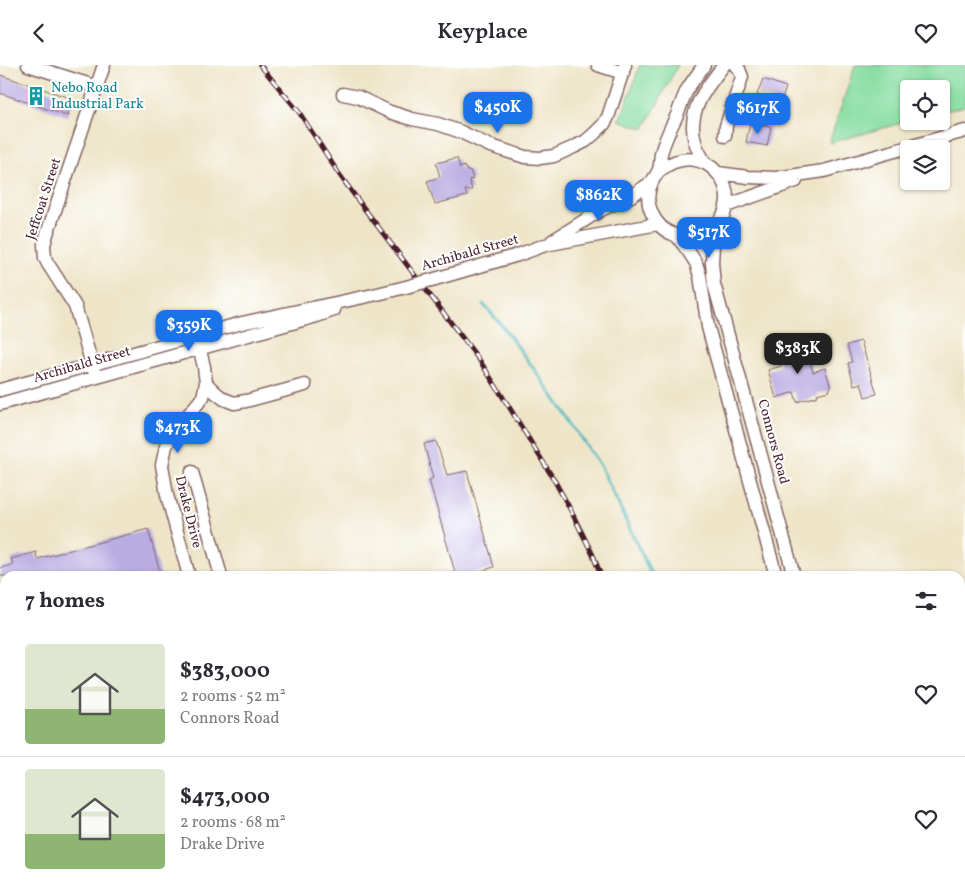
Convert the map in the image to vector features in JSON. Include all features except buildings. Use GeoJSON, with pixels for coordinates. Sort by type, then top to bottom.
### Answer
{"type":"FeatureCollection","features":[{"type":"Feature","properties":{"kind":"street"},"geometry":{"type":"LineString","coordinates":[[28,65],[97,87]]}},
{"type":"Feature","properties":{"kind":"street","name":"Jeffcoat Street"},"geometry":{"type":"LineString","coordinates":[[94,371],[75,306],[48,265],[44,248],[47,233],[104,65]]}},
{"type":"Feature","properties":{"kind":"street"},"geometry":{"type":"LineString","coordinates":[[343,94],[358,97],[390,112],[461,132],[488,145],[511,153],[525,157],[540,158],[554,156],[574,147],[595,133],[604,124],[624,69],[598,65]]}},
{"type":"Feature","properties":{"kind":"street"},"geometry":{"type":"LineString","coordinates":[[659,171],[661,153],[671,127],[687,90],[704,65]]}},
{"type":"Feature","properties":{"kind":"street"},"geometry":{"type":"LineString","coordinates":[[705,163],[696,145],[693,133],[693,119],[701,95],[724,65]]}},
{"type":"Feature","properties":{"kind":"street"},"geometry":{"type":"LineString","coordinates":[[725,136],[727,122],[742,77],[740,69],[735,65]]}},
{"type":"Feature","properties":{"kind":"street"},"geometry":{"type":"LineString","coordinates":[[726,206],[824,171],[965,131]]}},
{"type":"Feature","properties":{"kind":"street"},"geometry":{"type":"LineString","coordinates":[[688,159],[705,163],[718,173],[726,189],[726,206],[722,218],[714,227],[702,234],[689,237],[666,231],[652,215],[649,204],[648,193],[659,171],[668,164],[678,160],[688,159]]}},
{"type":"Feature","properties":{"kind":"street"},"geometry":{"type":"LineString","coordinates":[[718,173],[776,178],[824,171]]}},
{"type":"Feature","properties":{"kind":"street","name":"Archibald Street"},"geometry":{"type":"LineString","coordinates":[[545,245],[601,210],[631,196],[652,182]]}},
{"type":"Feature","properties":{"kind":"street","name":"Archibald Street"},"geometry":{"type":"LineString","coordinates":[[0,404],[94,371],[198,342],[317,316],[373,295],[518,255],[545,245],[658,224]]}},
{"type":"Feature","properties":{"kind":"street","name":"Connors Road"},"geometry":{"type":"LineString","coordinates":[[714,227],[712,263],[714,284],[793,571]]}},
{"type":"Feature","properties":{"kind":"street"},"geometry":{"type":"LineString","coordinates":[[676,235],[696,263],[700,276],[708,327],[775,571]]}},
{"type":"Feature","properties":{"kind":"street"},"geometry":{"type":"LineString","coordinates":[[198,342],[206,383],[224,399],[234,403],[246,401],[305,385]]}},
{"type":"Feature","properties":{"kind":"street","name":"Archibald Street"},"geometry":{"type":"LineString","coordinates":[[0,390],[94,371]]}},
{"type":"Feature","properties":{"kind":"street","name":"Drake Drive"},"geometry":{"type":"LineString","coordinates":[[188,571],[167,495],[162,465],[166,446],[174,432],[203,397],[206,383]]}},
{"type":"Feature","properties":{"kind":"street"},"geometry":{"type":"LineString","coordinates":[[192,472],[220,571]]}},
{"type":"Feature","properties":{"kind":"green space"},"geometry":{"type":"Polygon","coordinates":[[[640,65],[678,65],[644,129],[619,120],[640,65]]]}},
{"type":"Feature","properties":{"kind":"green space"},"geometry":{"type":"Polygon","coordinates":[[[855,65],[965,65],[965,106],[950,110],[950,80],[900,80],[900,123],[829,143],[855,65]]]}},
{"type":"Feature","properties":{"kind":"waterway"},"geometry":{"type":"LineString","coordinates":[[483,304],[529,362],[601,467],[650,571]]}},
{"type":"Feature","properties":{"kind":"railway"},"geometry":{"type":"LineString","coordinates":[[260,65],[299,112],[360,203],[480,361],[553,478],[593,555],[599,571]]}},
{"type":"Feature","properties":{"kind":"place","name":"Nebo Road Industrial Park"},"geometry":{"type":"Point","coordinates":[36,96]}}]}
